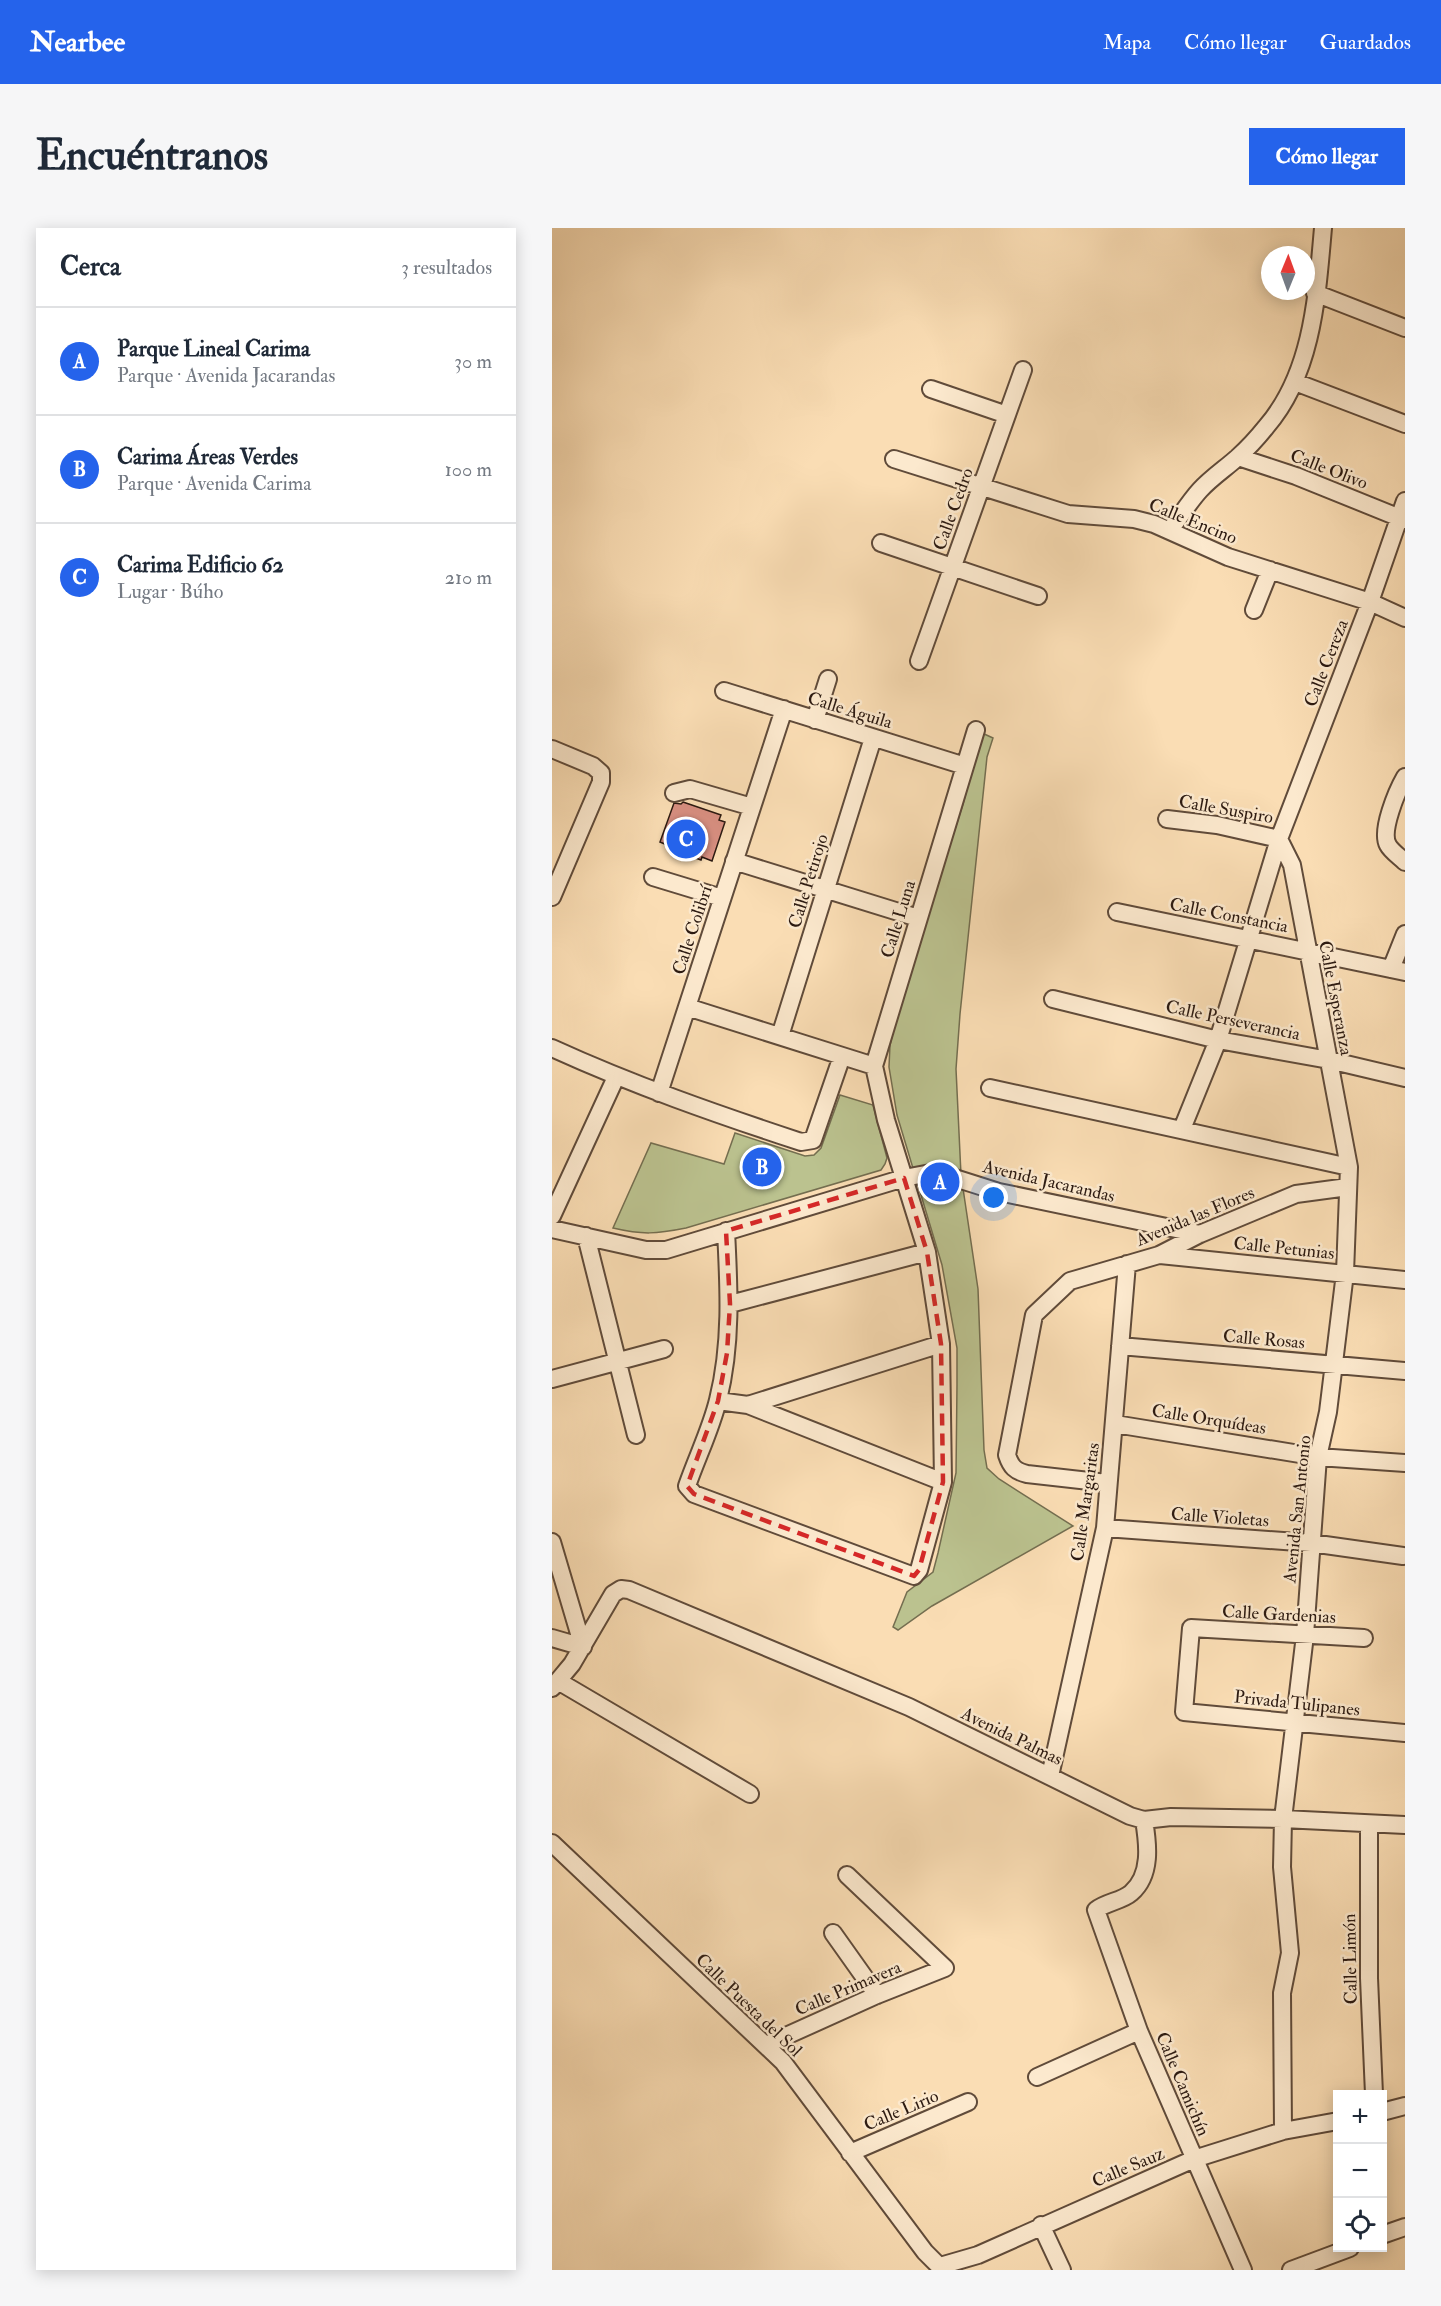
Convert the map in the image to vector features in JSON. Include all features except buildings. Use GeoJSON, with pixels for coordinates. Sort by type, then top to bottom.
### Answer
{"type":"FeatureCollection","features":[{"type":"Feature","properties":{"kind":"street"},"geometry":{"type":"LineString","coordinates":[[1323,228],[1321,261],[1315,293],[1405,328]]}},
{"type":"Feature","properties":{"kind":"street"},"geometry":{"type":"LineString","coordinates":[[1170,530],[1200,491],[1221,469],[1238,457],[1268,425],[1294,382],[1309,337],[1314,300]]}},
{"type":"Feature","properties":{"kind":"street","name":"Calle Cedro"},"geometry":{"type":"LineString","coordinates":[[919,661],[1023,370]]}},
{"type":"Feature","properties":{"kind":"street"},"geometry":{"type":"LineString","coordinates":[[1294,382],[1405,424]]}},
{"type":"Feature","properties":{"kind":"street"},"geometry":{"type":"LineString","coordinates":[[931,389],[1007,415]]}},
{"type":"Feature","properties":{"kind":"street","name":"Calle Olivo"},"geometry":{"type":"LineString","coordinates":[[1238,457],[1296,476],[1402,519]]}},
{"type":"Feature","properties":{"kind":"street","name":"Calle Encino"},"geometry":{"type":"LineString","coordinates":[[894,459],[1068,514],[1134,519],[1170,530],[1228,557],[1370,602],[1405,618]]}},
{"type":"Feature","properties":{"kind":"street","name":"Calle Cereza"},"geometry":{"type":"LineString","coordinates":[[1182,1129],[1218,1040],[1279,839],[1402,519],[1405,501]]}},
{"type":"Feature","properties":{"kind":"street"},"geometry":{"type":"LineString","coordinates":[[881,543],[1038,596]]}},
{"type":"Feature","properties":{"kind":"street"},"geometry":{"type":"LineString","coordinates":[[1254,610],[1270,570]]}},
{"type":"Feature","properties":{"kind":"street"},"geometry":{"type":"LineString","coordinates":[[815,720],[828,679]]}},
{"type":"Feature","properties":{"kind":"street","name":"Calle Águila"},"geometry":{"type":"LineString","coordinates":[[724,691],[965,766]]}},
{"type":"Feature","properties":{"kind":"street","name":"Calle Colibrí"},"geometry":{"type":"LineString","coordinates":[[659,1093],[784,709]]}},
{"type":"Feature","properties":{"kind":"street","name":"Calle Luna"},"geometry":{"type":"LineString","coordinates":[[718,1401],[687,1486],[694,1494],[914,1576],[919,1570],[943,1482],[941,1344],[927,1252],[886,1120],[874,1066],[976,730]]}},
{"type":"Feature","properties":{"kind":"street","name":"Calle Petirojo"},"geometry":{"type":"LineString","coordinates":[[780,1036],[873,738]]}},
{"type":"Feature","properties":{"kind":"street"},"geometry":{"type":"LineString","coordinates":[[552,748],[593,766],[601,773],[601,782],[552,897]]}},
{"type":"Feature","properties":{"kind":"street"},"geometry":{"type":"LineString","coordinates":[[1405,777],[1398,790],[1386,831],[1388,846],[1405,862]]}},
{"type":"Feature","properties":{"kind":"street"},"geometry":{"type":"LineString","coordinates":[[674,793],[690,789],[752,807]]}},
{"type":"Feature","properties":{"kind":"street","name":"Calle Suspiro"},"geometry":{"type":"LineString","coordinates":[[1167,819],[1217,825],[1279,839]]}},
{"type":"Feature","properties":{"kind":"street","name":"Calle Esperanza"},"geometry":{"type":"LineString","coordinates":[[1279,839],[1292,865],[1349,1167]]}},
{"type":"Feature","properties":{"kind":"street"},"geometry":{"type":"LineString","coordinates":[[735,861],[918,918]]}},
{"type":"Feature","properties":{"kind":"street"},"geometry":{"type":"LineString","coordinates":[[653,876],[723,898]]}},
{"type":"Feature","properties":{"kind":"street","name":"Calle Constancia"},"geometry":{"type":"LineString","coordinates":[[1117,912],[1398,970]]}},
{"type":"Feature","properties":{"kind":"street"},"geometry":{"type":"LineString","coordinates":[[1398,970],[1405,934]]}},
{"type":"Feature","properties":{"kind":"street","name":"Calle Perseverancia"},"geometry":{"type":"LineString","coordinates":[[1053,999],[1218,1040],[1329,1060],[1405,1078]]}},
{"type":"Feature","properties":{"kind":"street"},"geometry":{"type":"LineString","coordinates":[[687,1007],[874,1066]]}},
{"type":"Feature","properties":{"kind":"street"},"geometry":{"type":"LineString","coordinates":[[552,1048],[616,1077],[694,1107],[807,1143],[813,1140],[842,1056]]}},
{"type":"Feature","properties":{"kind":"street"},"geometry":{"type":"LineString","coordinates":[[552,1216],[616,1077]]}},
{"type":"Feature","properties":{"kind":"street"},"geometry":{"type":"LineString","coordinates":[[990,1088],[1349,1167]]}},
{"type":"Feature","properties":{"kind":"street","name":"Avenida San Antonio"},"geometry":{"type":"LineString","coordinates":[[1283,2131],[1282,1993],[1290,1953],[1282,1867],[1283,1819],[1305,1635],[1318,1457],[1328,1412],[1345,1273],[1349,1167]]}},
{"type":"Feature","properties":{"kind":"street","name":"Avenida Jacarandas"},"geometry":{"type":"LineString","coordinates":[[552,1229],[646,1250],[666,1250],[904,1178],[936,1172],[999,1192],[1200,1234]]}},
{"type":"Feature","properties":{"kind":"street","name":"Avenida las Flores"},"geometry":{"type":"LineString","coordinates":[[1107,1483],[1027,1474],[1016,1471],[1010,1464],[1007,1455],[1034,1315],[1070,1281],[1159,1255],[1200,1234],[1296,1194],[1348,1187]]}},
{"type":"Feature","properties":{"kind":"street"},"geometry":{"type":"LineString","coordinates":[[726,1231],[730,1304],[727,1353],[718,1401],[748,1405],[943,1482]]}},
{"type":"Feature","properties":{"kind":"street"},"geometry":{"type":"LineString","coordinates":[[586,1236],[636,1435]]}},
{"type":"Feature","properties":{"kind":"street"},"geometry":{"type":"LineString","coordinates":[[730,1304],[927,1252]]}},
{"type":"Feature","properties":{"kind":"street","name":"Calle Petunias"},"geometry":{"type":"LineString","coordinates":[[1159,1255],[1405,1280]]}},
{"type":"Feature","properties":{"kind":"street","name":"Calle Margaritas"},"geometry":{"type":"LineString","coordinates":[[1050,1776],[1105,1528],[1127,1264]]}},
{"type":"Feature","properties":{"kind":"street"},"geometry":{"type":"LineString","coordinates":[[748,1405],[941,1344]]}},
{"type":"Feature","properties":{"kind":"street","name":"Calle Rosas"},"geometry":{"type":"LineString","coordinates":[[1120,1346],[1405,1371]]}},
{"type":"Feature","properties":{"kind":"street"},"geometry":{"type":"LineString","coordinates":[[552,1379],[664,1349]]}},
{"type":"Feature","properties":{"kind":"street","name":"Calle Orquídeas"},"geometry":{"type":"LineString","coordinates":[[1115,1424],[1318,1457],[1405,1463]]}},
{"type":"Feature","properties":{"kind":"street","name":"Calle Violetas"},"geometry":{"type":"LineString","coordinates":[[1105,1528],[1311,1543],[1403,1556]]}},
{"type":"Feature","properties":{"kind":"street"},"geometry":{"type":"LineString","coordinates":[[552,1542],[583,1647],[573,1664],[555,1684],[750,1794]]}},
{"type":"Feature","properties":{"kind":"street","name":"Avenida Palmas"},"geometry":{"type":"LineString","coordinates":[[583,1647],[613,1594],[621,1589],[629,1590],[909,1707],[1130,1816],[1144,1820],[1171,1818],[1283,1819],[1405,1825]]}},
{"type":"Feature","properties":{"kind":"street","name":"Calle Gardenias"},"geometry":{"type":"LineString","coordinates":[[1184,1712],[1191,1628],[1364,1638]]}},
{"type":"Feature","properties":{"kind":"street"},"geometry":{"type":"LineString","coordinates":[[552,1638],[583,1647]]}},
{"type":"Feature","properties":{"kind":"street","name":"Privada Tulipanes"},"geometry":{"type":"LineString","coordinates":[[1184,1712],[1405,1733]]}},
{"type":"Feature","properties":{"kind":"street","name":"Calle Camichín"},"geometry":{"type":"LineString","coordinates":[[1144,1820],[1148,1861],[1141,1878],[1130,1894],[1096,1910],[1139,2031],[1243,2270]]}},
{"type":"Feature","properties":{"kind":"street","name":"Calle Limón"},"geometry":{"type":"LineString","coordinates":[[1369,1824],[1369,1978],[1374,2090]]}},
{"type":"Feature","properties":{"kind":"street","name":"Calle Puesta del Sol"},"geometry":{"type":"LineString","coordinates":[[552,1843],[783,2062],[925,2252],[942,2268]]}},
{"type":"Feature","properties":{"kind":"street","name":"Calle Primavera"},"geometry":{"type":"LineString","coordinates":[[766,2045],[877,1995],[945,1968],[847,1875]]}},
{"type":"Feature","properties":{"kind":"street"},"geometry":{"type":"LineString","coordinates":[[833,1933],[877,1995]]}},
{"type":"Feature","properties":{"kind":"street"},"geometry":{"type":"LineString","coordinates":[[1037,2077],[1139,2031]]}},
{"type":"Feature","properties":{"kind":"street","name":"Calle Lirio"},"geometry":{"type":"LineString","coordinates":[[850,2153],[968,2102]]}},
{"type":"Feature","properties":{"kind":"street"},"geometry":{"type":"LineString","coordinates":[[1387,2111],[1405,2106]]}},
{"type":"Feature","properties":{"kind":"street","name":"Calle Sauz"},"geometry":{"type":"LineString","coordinates":[[942,2268],[1194,2159],[1283,2131],[1333,2122]]}},
{"type":"Feature","properties":{"kind":"street"},"geometry":{"type":"LineString","coordinates":[[1041,2225],[1062,2270]]}},
{"type":"Feature","properties":{"kind":"street"},"geometry":{"type":"LineString","coordinates":[[1387,2234],[1405,2227]]}},
{"type":"Feature","properties":{"kind":"street"},"geometry":{"type":"LineString","coordinates":[[1291,2270],[1337,2252]]}},
{"type":"Feature","properties":{"kind":"highlighted area"},"geometry":{"type":"Polygon","coordinates":[[[904,1178],[927,1252],[941,1344],[943,1482],[919,1570],[914,1576],[694,1494],[687,1486],[718,1401],[727,1353],[730,1304],[726,1231],[904,1178]]]}},
{"type":"Feature","properties":{"kind":"green space"},"geometry":{"type":"Polygon","coordinates":[[[982,733],[993,738],[987,757],[956,1069],[961,1175],[978,1289],[984,1450],[987,1468],[999,1479],[1073,1526],[932,1606],[898,1630],[893,1627],[907,1592],[933,1572],[956,1473],[957,1348],[942,1265],[897,1115],[889,1067],[890,1045],[900,1002],[963,804],[982,733]]]}},
{"type":"Feature","properties":{"kind":"green space"},"geometry":{"type":"Polygon","coordinates":[[[840,1095],[873,1105],[887,1158],[881,1170],[686,1228],[650,1233],[613,1228],[651,1143],[724,1164],[735,1133],[805,1156],[814,1155],[821,1148],[840,1095]]]}},
{"type":"Feature","properties":{"kind":"place","name":"Carima Edificio 62"},"geometry":{"type":"Point","coordinates":[686,839]}},
{"type":"Feature","properties":{"kind":"place","name":"Carima Áreas Verdes"},"geometry":{"type":"Point","coordinates":[762,1167]}},
{"type":"Feature","properties":{"kind":"place","name":"Parque Lineal Carima"},"geometry":{"type":"Point","coordinates":[940,1182]}}]}
